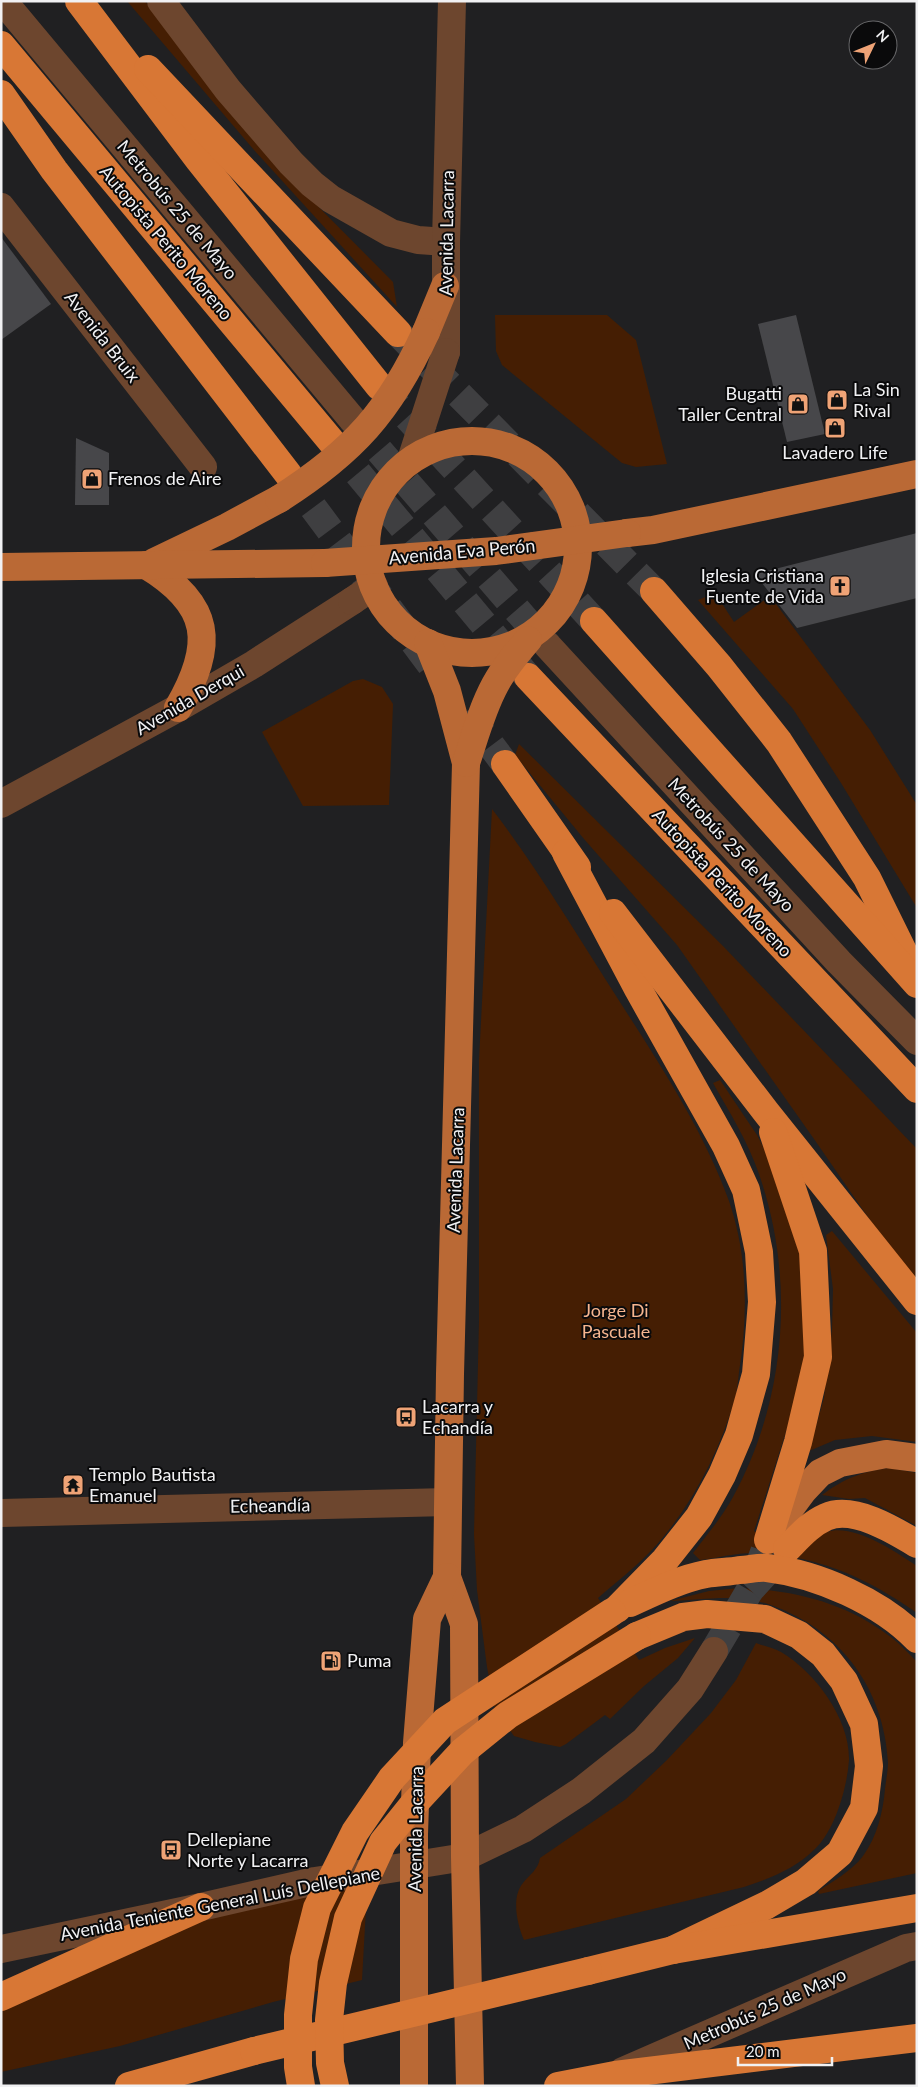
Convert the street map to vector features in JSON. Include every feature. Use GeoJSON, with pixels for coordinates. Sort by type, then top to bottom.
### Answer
{"type":"FeatureCollection","features":[{"type":"Feature","properties":{"kind":"highway"},"geometry":{"type":"LineString","coordinates":[[80,1],[188,109],[398,333]]}},
{"type":"Feature","properties":{"kind":"highway"},"geometry":{"type":"LineString","coordinates":[[80,1],[199,160],[379,386]]}},
{"type":"Feature","properties":{"kind":"highway","name":"Autopista Perito Moreno"},"geometry":{"type":"LineString","coordinates":[[1,45],[331,441]]}},
{"type":"Feature","properties":{"kind":"highway"},"geometry":{"type":"LineString","coordinates":[[1,94],[284,487]]}},
{"type":"Feature","properties":{"kind":"highway"},"geometry":{"type":"LineString","coordinates":[[654,592],[719,666],[779,742],[867,878],[917,980]]}},
{"type":"Feature","properties":{"kind":"highway"},"geometry":{"type":"LineString","coordinates":[[594,621],[917,984]]}},
{"type":"Feature","properties":{"kind":"highway","name":"Autopista Perito Moreno"},"geometry":{"type":"LineString","coordinates":[[528,677],[917,1089]]}},
{"type":"Feature","properties":{"kind":"highway"},"geometry":{"type":"LineString","coordinates":[[505,764],[566,853],[766,1112],[917,1301]]}},
{"type":"Feature","properties":{"kind":"highway"},"geometry":{"type":"LineString","coordinates":[[566,853],[638,989],[726,1146],[746,1190],[759,1252],[762,1302],[756,1374],[739,1434],[722,1475],[699,1517],[665,1560],[614,1610]]}},
{"type":"Feature","properties":{"kind":"highway"},"geometry":{"type":"LineString","coordinates":[[766,1112],[813,1251],[818,1357],[775,1542]]}},
{"type":"Feature","properties":{"kind":"highway"},"geometry":{"type":"LineString","coordinates":[[775,1542],[805,1530],[827,1517],[839,1514],[859,1516],[875,1522],[917,1544]]}},
{"type":"Feature","properties":{"kind":"highway"},"geometry":{"type":"LineString","coordinates":[[300,2086],[298,2015],[304,1959],[317,1908],[355,1832],[392,1778],[445,1721],[614,1610],[659,1590],[704,1574],[765,1568],[809,1578],[841,1589],[878,1608],[917,1639]]}},
{"type":"Feature","properties":{"kind":"highway"},"geometry":{"type":"LineString","coordinates":[[335,2086],[330,2063],[329,2020],[333,1983],[348,1918],[383,1842],[412,1806],[462,1752],[508,1715],[637,1636],[683,1617],[707,1614],[765,1619],[799,1634],[823,1654],[844,1680],[864,1724],[868,1766],[864,1808],[840,1853],[806,1882],[783,1896],[673,1950]]}},
{"type":"Feature","properties":{"kind":"highway"},"geometry":{"type":"LineString","coordinates":[[1,1998],[201,1907]]}},
{"type":"Feature","properties":{"kind":"highway"},"geometry":{"type":"LineString","coordinates":[[129,2086],[254,2051],[673,1950],[917,1908]]}},
{"type":"Feature","properties":{"kind":"highway"},"geometry":{"type":"LineString","coordinates":[[558,2086],[607,2076],[917,2038]]}},
{"type":"Feature","properties":{"kind":"main road"},"geometry":{"type":"LineString","coordinates":[[146,565],[227,527],[284,487],[325,468],[364,432],[381,411],[402,379],[426,332],[445,286]]}},
{"type":"Feature","properties":{"kind":"main road"},"geometry":{"type":"LineString","coordinates":[[464,441],[483,442],[513,449],[540,466],[561,488],[574,516],[578,529],[578,540],[576,570],[570,590],[550,619],[540,641],[499,650],[479,653],[455,652],[428,644],[410,633],[395,620],[364,583],[367,532],[379,493],[395,473],[411,460],[432,448],[464,441]]}},
{"type":"Feature","properties":{"kind":"main road","name":"Avenida Eva Perón"},"geometry":{"type":"LineString","coordinates":[[1,568],[325,563],[364,583],[496,551],[653,530],[917,474]]}},
{"type":"Feature","properties":{"kind":"main road"},"geometry":{"type":"LineString","coordinates":[[146,565],[162,575],[182,592],[200,623],[202,635],[201,657],[192,682],[178,708]]}},
{"type":"Feature","properties":{"kind":"main road","name":"Avenida Lacarra"},"geometry":{"type":"LineString","coordinates":[[466,763],[494,686],[511,660],[540,641]]}},
{"type":"Feature","properties":{"kind":"main road","name":"Avenida Lacarra"},"geometry":{"type":"LineString","coordinates":[[428,644],[447,691],[466,763],[447,1576],[464,1624],[465,1857],[470,2086]]}},
{"type":"Feature","properties":{"kind":"main road"},"geometry":{"type":"LineString","coordinates":[[775,1542],[803,1491],[820,1473],[840,1463],[886,1454],[917,1458]]}},
{"type":"Feature","properties":{"kind":"main road","name":"Avenida Lacarra"},"geometry":{"type":"LineString","coordinates":[[414,2086],[417,1743],[427,1619],[447,1576]]}},
{"type":"Feature","properties":{"kind":"street","name":"Metrobús 25 de Mayo"},"geometry":{"type":"LineString","coordinates":[[3,1],[352,419]]}},
{"type":"Feature","properties":{"kind":"street"},"geometry":{"type":"LineString","coordinates":[[161,1],[228,90],[291,163],[312,184],[331,199],[391,233],[418,240],[446,242]]}},
{"type":"Feature","properties":{"kind":"street","name":"Avenida Lacarra"},"geometry":{"type":"LineString","coordinates":[[411,460],[446,352],[445,286],[452,1]]}},
{"type":"Feature","properties":{"kind":"street","name":"Avenida Bruix"},"geometry":{"type":"LineString","coordinates":[[1,207],[203,466]]}},
{"type":"Feature","properties":{"kind":"street","name":"Avenida Derqui"},"geometry":{"type":"LineString","coordinates":[[1,804],[178,708],[254,664],[364,583]]}},
{"type":"Feature","properties":{"kind":"street","name":"Metrobús 25 de Mayo"},"geometry":{"type":"LineString","coordinates":[[540,641],[839,962],[917,1041]]}},
{"type":"Feature","properties":{"kind":"street","name":"Echeandía"},"geometry":{"type":"LineString","coordinates":[[1,1513],[448,1502]]}},
{"type":"Feature","properties":{"kind":"street","name":"Avenida Teniente General Luís Dellepiane"},"geometry":{"type":"LineString","coordinates":[[1,1949],[315,1881],[465,1857],[523,1829],[581,1791],[644,1741],[690,1689],[714,1650]]}},
{"type":"Feature","properties":{"kind":"street","name":"Metrobús 25 de Mayo"},"geometry":{"type":"LineString","coordinates":[[607,2076],[906,1948],[917,1946]]}},
{"type":"Feature","properties":{"kind":"green space"},"geometry":{"type":"Polygon","coordinates":[[[127,1],[145,1],[278,166],[393,282],[397,307],[254,150],[127,1]]]}},
{"type":"Feature","properties":{"kind":"green space"},"geometry":{"type":"Polygon","coordinates":[[[495,315],[607,315],[636,340],[667,464],[636,467],[622,463],[502,365],[496,351],[495,315]]]}},
{"type":"Feature","properties":{"kind":"green space"},"geometry":{"type":"Polygon","coordinates":[[[715,593],[734,622],[770,596],[870,730],[917,805],[917,908],[841,783],[793,709],[698,600],[715,593]]]}},
{"type":"Feature","properties":{"kind":"green space"},"geometry":{"type":"Polygon","coordinates":[[[363,679],[382,687],[393,704],[389,805],[303,806],[262,732],[353,681],[363,679]]]}},
{"type":"Feature","properties":{"kind":"green space"},"geometry":{"type":"Polygon","coordinates":[[[519,744],[723,946],[917,1149],[917,1288],[677,945],[584,839],[515,755],[519,744]]]}},
{"type":"Feature","properties":{"kind":"green space","name":"Jorge Di Pascuale"},"geometry":{"type":"Polygon","coordinates":[[[492,809],[557,902],[664,1072],[693,1122],[729,1201],[740,1243],[743,1265],[744,1329],[736,1393],[715,1453],[687,1505],[657,1545],[598,1598],[639,1660],[665,1648],[695,1638],[678,1658],[644,1686],[610,1719],[605,1715],[560,1747],[514,1736],[495,1709],[487,1667],[477,1590],[474,1534],[479,1321],[479,1060],[492,809]]]}},
{"type":"Feature","properties":{"kind":"green space"},"geometry":{"type":"Polygon","coordinates":[[[720,1080],[757,1135],[769,1158],[798,1242],[804,1288],[807,1330],[804,1360],[792,1413],[754,1531],[795,1554],[818,1536],[837,1530],[874,1540],[917,1566],[917,1613],[861,1579],[822,1564],[780,1555],[757,1553],[736,1554],[700,1560],[693,1553],[729,1504],[751,1460],[765,1421],[780,1339],[781,1297],[778,1256],[771,1214],[750,1150],[713,1083],[720,1080]]]}},
{"type":"Feature","properties":{"kind":"green space"},"geometry":{"type":"Polygon","coordinates":[[[832,1231],[917,1333],[917,1442],[872,1436],[835,1440],[809,1451],[824,1398],[832,1329],[833,1289],[826,1235],[832,1231]]]}},
{"type":"Feature","properties":{"kind":"green space"},"geometry":{"type":"Polygon","coordinates":[[[889,1468],[917,1473],[917,1526],[865,1498],[849,1499],[822,1495],[838,1484],[854,1477],[889,1468]]]}},
{"type":"Feature","properties":{"kind":"green space"},"geometry":{"type":"Polygon","coordinates":[[[739,1588],[800,1595],[839,1607],[875,1626],[895,1641],[917,1662],[917,1873],[819,1894],[818,1891],[859,1861],[876,1833],[883,1806],[888,1769],[885,1735],[878,1710],[868,1687],[854,1666],[838,1646],[796,1616],[771,1605],[745,1599],[720,1598],[670,1601],[709,1591],[739,1588]]]}},
{"type":"Feature","properties":{"kind":"green space"},"geometry":{"type":"Polygon","coordinates":[[[756,1643],[781,1652],[806,1672],[828,1698],[844,1729],[848,1744],[849,1760],[846,1781],[834,1820],[820,1843],[800,1862],[773,1876],[744,1887],[524,1940],[517,1919],[517,1896],[519,1889],[533,1872],[540,1858],[626,1799],[667,1760],[711,1713],[736,1680],[756,1643]]]}},
{"type":"Feature","properties":{"kind":"green space"},"geometry":{"type":"Polygon","coordinates":[[[346,1889],[366,1908],[362,1980],[273,2002],[120,2046],[1,2072],[1,2011],[146,1941],[253,1903],[346,1889]]]}},
{"type":"Feature","properties":{"kind":"building"},"geometry":{"type":"Polygon","coordinates":[[[1,237],[51,304],[1,340],[1,237]]]}},
{"type":"Feature","properties":{"kind":"building","name":"Bugatti Taller Central"},"geometry":{"type":"Polygon","coordinates":[[[796,315],[825,434],[787,442],[758,324],[796,315]]]}},
{"type":"Feature","properties":{"kind":"building","name":"Frenos de Aire"},"geometry":{"type":"Polygon","coordinates":[[[76,438],[109,453],[109,505],[75,505],[76,438]]]}},
{"type":"Feature","properties":{"kind":"building","name":"Iglesia Cristiana Fuente de Vida"},"geometry":{"type":"Polygon","coordinates":[[[917,533],[917,598],[797,628],[755,574],[917,533]]]}},
{"type":"Feature","properties":{"kind":"tunnel"},"geometry":{"type":"LineString","coordinates":[[400,335],[654,591]]}},
{"type":"Feature","properties":{"kind":"tunnel"},"geometry":{"type":"LineString","coordinates":[[379,386],[594,621]]}},
{"type":"Feature","properties":{"kind":"tunnel"},"geometry":{"type":"LineString","coordinates":[[352,419],[548,646]]}},
{"type":"Feature","properties":{"kind":"tunnel"},"geometry":{"type":"LineString","coordinates":[[331,441],[527,676]]}},
{"type":"Feature","properties":{"kind":"tunnel"},"geometry":{"type":"LineString","coordinates":[[288,474],[437,673]]}},
{"type":"Feature","properties":{"kind":"tunnel"},"geometry":{"type":"LineString","coordinates":[[466,712],[505,764]]}},
{"type":"Feature","properties":{"kind":"tunnel"},"geometry":{"type":"LineString","coordinates":[[714,1651],[750,1590],[766,1547]]}},
{"type":"Feature","properties":{"kind":"tunnel"},"geometry":{"type":"LineString","coordinates":[[750,1590],[783,1554]]}},
{"type":"Feature","properties":{"kind":"place","name":"La Sin Rival"},"geometry":{"type":"Point","coordinates":[837,400]}},
{"type":"Feature","properties":{"kind":"place","name":"Bugatti Taller Central"},"geometry":{"type":"Point","coordinates":[798,404]}},
{"type":"Feature","properties":{"kind":"place","name":"Lavadero Life"},"geometry":{"type":"Point","coordinates":[835,428]}},
{"type":"Feature","properties":{"kind":"place","name":"Frenos de Aire"},"geometry":{"type":"Point","coordinates":[92,479]}},
{"type":"Feature","properties":{"kind":"place","name":"Iglesia Cristiana Fuente de Vida"},"geometry":{"type":"Point","coordinates":[840,586]}},
{"type":"Feature","properties":{"kind":"place","name":"Lacarra y Echandía"},"geometry":{"type":"Point","coordinates":[406,1417]}},
{"type":"Feature","properties":{"kind":"place","name":"Templo Bautista Emanuel"},"geometry":{"type":"Point","coordinates":[73,1485]}},
{"type":"Feature","properties":{"kind":"place","name":"Puma"},"geometry":{"type":"Point","coordinates":[331,1661]}},
{"type":"Feature","properties":{"kind":"place","name":"Dellepiane Norte y Lacarra"},"geometry":{"type":"Point","coordinates":[171,1850]}}]}
